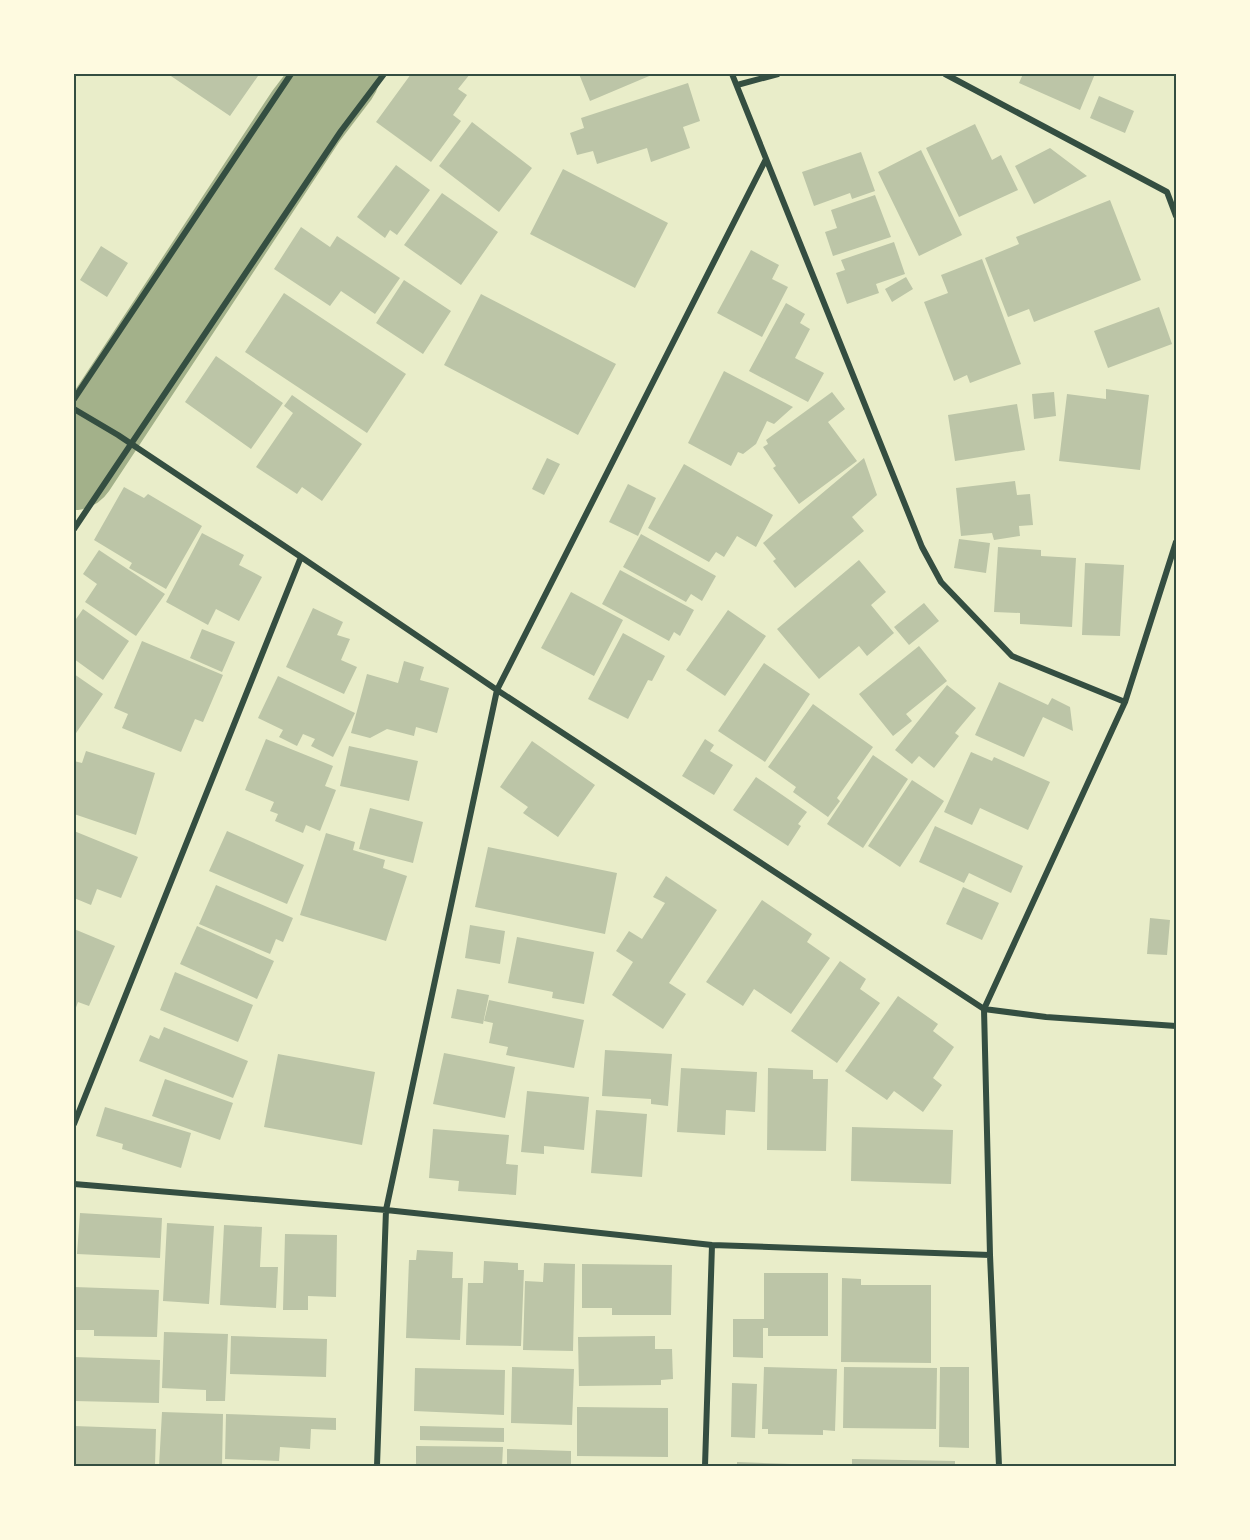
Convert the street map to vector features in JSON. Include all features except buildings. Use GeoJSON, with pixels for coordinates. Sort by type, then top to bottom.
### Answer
{"type":"FeatureCollection","features":[{"type":"Feature","properties":{"kind":"street"},"geometry":{"type":"LineString","coordinates":[[74,399],[291,74]]}},
{"type":"Feature","properties":{"kind":"street"},"geometry":{"type":"LineString","coordinates":[[74,529],[341,131],[384,74]]}},
{"type":"Feature","properties":{"kind":"street"},"geometry":{"type":"LineString","coordinates":[[732,74],[922,546],[941,582],[1012,656],[1125,702]]}},
{"type":"Feature","properties":{"kind":"street"},"geometry":{"type":"LineString","coordinates":[[736,85],[778,74]]}},
{"type":"Feature","properties":{"kind":"street"},"geometry":{"type":"LineString","coordinates":[[945,74],[1167,192],[1176,216]]}},
{"type":"Feature","properties":{"kind":"street"},"geometry":{"type":"LineString","coordinates":[[377,1467],[386,1210],[497,690],[766,159]]}},
{"type":"Feature","properties":{"kind":"street"},"geometry":{"type":"LineString","coordinates":[[74,409],[118,435],[497,690],[984,1009],[1046,1017],[1176,1026]]}},
{"type":"Feature","properties":{"kind":"street"},"geometry":{"type":"LineString","coordinates":[[999,1467],[990,1255],[984,1009],[1125,702],[1176,542]]}},
{"type":"Feature","properties":{"kind":"street"},"geometry":{"type":"LineString","coordinates":[[74,1124],[301,556]]}},
{"type":"Feature","properties":{"kind":"street"},"geometry":{"type":"LineString","coordinates":[[74,1184],[386,1210],[712,1245],[990,1255]]}},
{"type":"Feature","properties":{"kind":"street"},"geometry":{"type":"LineString","coordinates":[[705,1467],[712,1245]]}},
{"type":"Feature","properties":{"kind":"waterway"},"geometry":{"type":"LineString","coordinates":[[74,468],[306,116],[338,74]]}}]}
